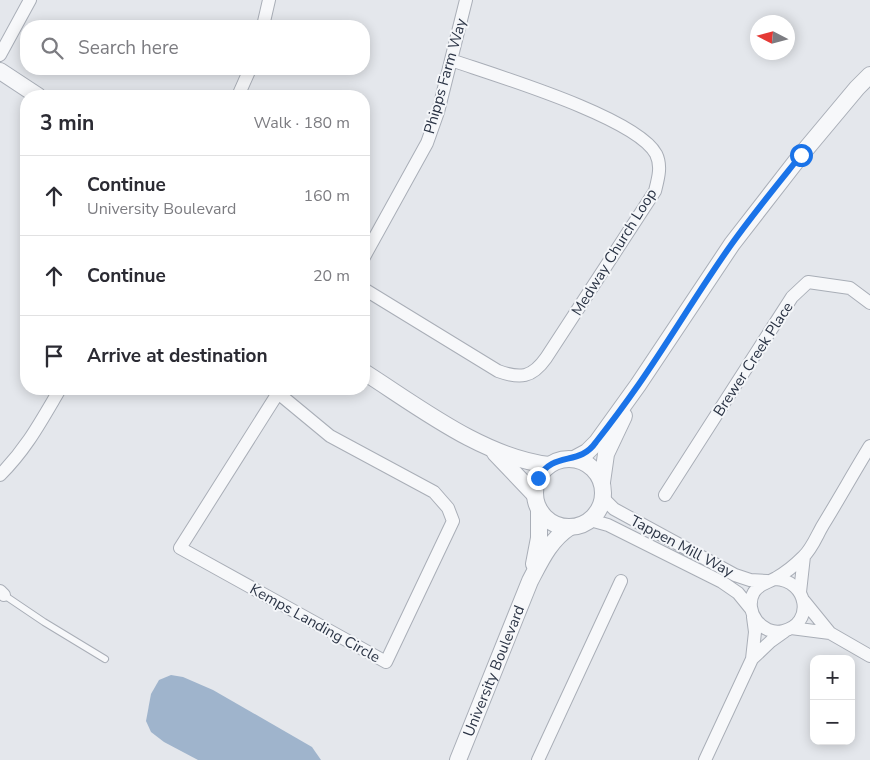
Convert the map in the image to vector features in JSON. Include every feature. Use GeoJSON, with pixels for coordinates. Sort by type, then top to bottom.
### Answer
{"type":"FeatureCollection","features":[{"type":"Feature","properties":{"kind":"street"},"geometry":{"type":"LineString","coordinates":[[0,54],[30,0]]}},
{"type":"Feature","properties":{"kind":"street"},"geometry":{"type":"LineString","coordinates":[[264,20],[269,0]]}},
{"type":"Feature","properties":{"kind":"street","name":"Phipps Farm Way"},"geometry":{"type":"LineString","coordinates":[[370,245],[426,143],[438,112],[466,0]]}},
{"type":"Feature","properties":{"kind":"street","name":"Medway Church Loop"},"geometry":{"type":"LineString","coordinates":[[370,293],[498,371],[516,377],[524,376],[538,370],[655,191],[659,176],[659,165],[655,153],[640,137],[582,106],[451,60]]}},
{"type":"Feature","properties":{"kind":"street"},"geometry":{"type":"LineString","coordinates":[[857,88],[870,65]]}},
{"type":"Feature","properties":{"kind":"street"},"geometry":{"type":"LineString","coordinates":[[0,71],[29,90]]}},
{"type":"Feature","properties":{"kind":"street"},"geometry":{"type":"LineString","coordinates":[[241,90],[247,75]]}},
{"type":"Feature","properties":{"kind":"street"},"geometry":{"type":"LineString","coordinates":[[574,459],[593,447],[638,385],[732,244],[790,169],[870,75]]}},
{"type":"Feature","properties":{"kind":"street","name":"Brewer Creek Place"},"geometry":{"type":"LineString","coordinates":[[665,495],[792,298],[808,282],[850,288],[870,303]]}},
{"type":"Feature","properties":{"kind":"street"},"geometry":{"type":"LineString","coordinates":[[370,376],[443,422],[494,451],[548,466]]}},
{"type":"Feature","properties":{"kind":"street"},"geometry":{"type":"LineString","coordinates":[[494,451],[537,502],[550,522],[570,527],[581,525],[590,520],[597,512],[602,490],[605,460],[609,447],[638,385]]}},
{"type":"Feature","properties":{"kind":"street"},"geometry":{"type":"LineString","coordinates":[[0,474],[17,458],[32,438],[57,395]]}},
{"type":"Feature","properties":{"kind":"street","name":"Kemps Landing Circle"},"geometry":{"type":"LineString","coordinates":[[276,395],[180,548],[386,662],[453,521],[448,508],[434,492],[330,436],[284,395]]}},
{"type":"Feature","properties":{"kind":"street"},"geometry":{"type":"LineString","coordinates":[[705,760],[752,659],[754,632],[751,600],[754,592],[804,556],[870,446]]}},
{"type":"Feature","properties":{"kind":"street"},"geometry":{"type":"LineString","coordinates":[[537,502],[538,478],[548,466],[563,459],[574,459],[584,462],[593,468],[602,490]]}},
{"type":"Feature","properties":{"kind":"street","name":"Tappen Mill Way"},"geometry":{"type":"LineString","coordinates":[[602,490],[614,509],[735,575],[750,580],[771,580]]}},
{"type":"Feature","properties":{"kind":"street","name":"University Boulevard"},"geometry":{"type":"LineString","coordinates":[[530,581],[539,538],[537,502]]}},
{"type":"Feature","properties":{"kind":"street","name":"Tappen Mill Way"},"geometry":{"type":"LineString","coordinates":[[590,520],[604,523],[722,582],[738,594],[752,613]]}},
{"type":"Feature","properties":{"kind":"street","name":"University Boulevard"},"geometry":{"type":"LineString","coordinates":[[458,760],[530,581],[554,540],[570,527]]}},
{"type":"Feature","properties":{"kind":"street"},"geometry":{"type":"LineString","coordinates":[[752,659],[771,641],[798,622],[803,614],[804,556]]}},
{"type":"Feature","properties":{"kind":"street"},"geometry":{"type":"LineString","coordinates":[[771,580],[784,579],[792,582],[830,634]]}},
{"type":"Feature","properties":{"kind":"street"},"geometry":{"type":"LineString","coordinates":[[538,760],[621,581]]}},
{"type":"Feature","properties":{"kind":"street"},"geometry":{"type":"LineString","coordinates":[[752,613],[758,624],[765,629],[774,632],[788,629],[830,634],[870,656]]}},
{"type":"Feature","properties":{"kind":"lane"},"geometry":{"type":"LineString","coordinates":[[2,593],[44,622],[105,659]]}},
{"type":"Feature","properties":{"kind":"water"},"geometry":{"type":"Polygon","coordinates":[[[171,675],[183,677],[213,690],[312,747],[321,760],[198,760],[164,742],[151,732],[146,721],[151,694],[159,680],[171,675]]]}},
{"type":"Feature","properties":{"kind":"route"},"geometry":{"type":"LineString","coordinates":[[538,478],[544,469],[553,462],[569,458],[574,459],[590,450],[638,385],[732,244],[801,155]]}}]}
